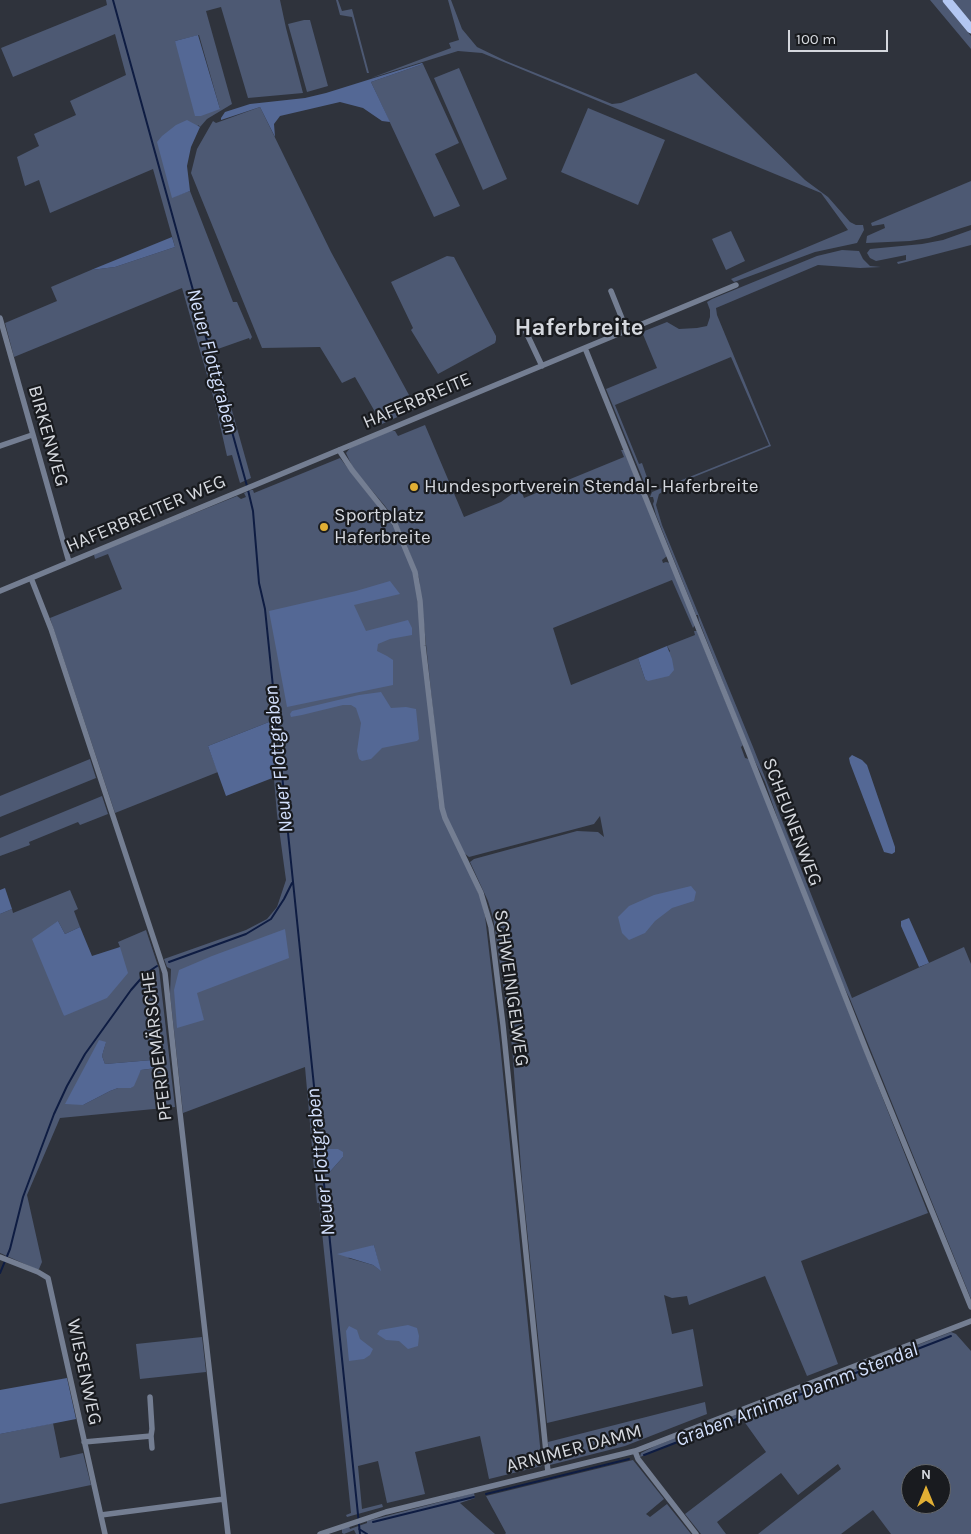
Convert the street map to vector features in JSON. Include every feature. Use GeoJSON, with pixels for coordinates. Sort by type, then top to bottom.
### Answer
{"type":"FeatureCollection","features":[{"type":"Feature","properties":{"kind":"main road"},"geometry":{"type":"LineString","coordinates":[[947,0],[971,29]]}},
{"type":"Feature","properties":{"kind":"street","name":"HAFERBREITE"},"geometry":{"type":"LineString","coordinates":[[303,464],[736,285]]}},
{"type":"Feature","properties":{"kind":"street"},"geometry":{"type":"LineString","coordinates":[[611,291],[627,330]]}},
{"type":"Feature","properties":{"kind":"street","name":"BIRKENWEG"},"geometry":{"type":"LineString","coordinates":[[0,318],[68,562]]}},
{"type":"Feature","properties":{"kind":"street"},"geometry":{"type":"LineString","coordinates":[[526,332],[542,366]]}},
{"type":"Feature","properties":{"kind":"street","name":"SCHEUNENWEG"},"geometry":{"type":"LineString","coordinates":[[585,348],[971,1308]]}},
{"type":"Feature","properties":{"kind":"street"},"geometry":{"type":"LineString","coordinates":[[0,446],[32,435]]}},
{"type":"Feature","properties":{"kind":"street","name":"SCHWEINIGELWEG"},"geometry":{"type":"LineString","coordinates":[[339,450],[349,466],[395,524],[412,563],[419,591],[423,646],[442,808],[481,894],[491,927],[513,1118],[548,1472]]}},
{"type":"Feature","properties":{"kind":"street","name":"HAFERBREITER WEG"},"geometry":{"type":"LineString","coordinates":[[0,591],[303,464]]}},
{"type":"Feature","properties":{"kind":"street","name":"PFERDEMÄRSCHE"},"geometry":{"type":"LineString","coordinates":[[31,578],[51,629],[165,973],[228,1534]]}},
{"type":"Feature","properties":{"kind":"street","name":"WIESENWEG"},"geometry":{"type":"LineString","coordinates":[[0,1258],[38,1272],[48,1278],[105,1534]]}},
{"type":"Feature","properties":{"kind":"street","name":"ARNIMER DAMM"},"geometry":{"type":"LineString","coordinates":[[320,1534],[351,1522],[413,1504],[635,1450],[971,1321]]}},
{"type":"Feature","properties":{"kind":"street"},"geometry":{"type":"LineString","coordinates":[[150,1397],[152,1448]]}},
{"type":"Feature","properties":{"kind":"street"},"geometry":{"type":"LineString","coordinates":[[84,1442],[151,1436]]}},
{"type":"Feature","properties":{"kind":"street"},"geometry":{"type":"LineString","coordinates":[[635,1450],[638,1459],[696,1534]]}},
{"type":"Feature","properties":{"kind":"street"},"geometry":{"type":"LineString","coordinates":[[101,1515],[224,1499]]}},
{"type":"Feature","properties":{"kind":"shaded area"},"geometry":{"type":"Polygon","coordinates":[[[106,0],[280,0],[303,93],[248,98],[221,7],[206,11],[232,104],[207,119],[200,127],[198,125],[172,197],[190,191],[233,302],[237,302],[252,337],[250,340],[249,338],[215,350],[251,478],[240,483],[232,455],[227,456],[215,403],[182,288],[14,357],[5,323],[57,301],[51,287],[91,270],[115,267],[175,247],[153,169],[50,213],[39,180],[25,186],[17,157],[39,146],[34,134],[76,115],[70,101],[126,75],[115,34],[13,77],[1,48],[107,5],[106,0]],[[199,35],[175,41],[220,109],[199,35]]]}},
{"type":"Feature","properties":{"kind":"shaded area"},"geometry":{"type":"Polygon","coordinates":[[[336,0],[338,0],[342,11],[352,9],[369,73],[367,73],[352,17],[340,15],[336,0]]]}},
{"type":"Feature","properties":{"kind":"shaded area"},"geometry":{"type":"Polygon","coordinates":[[[448,0],[451,0],[462,29],[477,47],[506,61],[612,104],[621,103],[696,73],[805,180],[828,197],[850,222],[856,225],[863,225],[864,230],[857,243],[815,252],[734,282],[731,279],[848,230],[821,193],[482,53],[458,51],[371,78],[451,48],[449,43],[459,40],[448,0]]]}},
{"type":"Feature","properties":{"kind":"shaded area"},"geometry":{"type":"Polygon","coordinates":[[[930,0],[942,0],[971,36],[971,49],[930,0]]]}},
{"type":"Feature","properties":{"kind":"shaded area"},"geometry":{"type":"Polygon","coordinates":[[[952,0],[971,0],[971,23],[952,0]]]}},
{"type":"Feature","properties":{"kind":"shaded area"},"geometry":{"type":"Polygon","coordinates":[[[310,20],[328,86],[307,92],[288,24],[310,20]]]}},
{"type":"Feature","properties":{"kind":"shaded area"},"geometry":{"type":"Polygon","coordinates":[[[198,35],[220,109],[201,116],[195,116],[175,41],[198,35]]]}},
{"type":"Feature","properties":{"kind":"shaded area"},"geometry":{"type":"Polygon","coordinates":[[[422,63],[371,82],[390,122],[382,121],[363,108],[340,102],[280,116],[274,124],[275,137],[260,107],[221,120],[225,112],[250,104],[305,98],[326,93],[422,63]]]}},
{"type":"Feature","properties":{"kind":"shaded area"},"geometry":{"type":"Polygon","coordinates":[[[423,64],[459,143],[435,154],[460,206],[434,217],[371,82],[423,64]]]}},
{"type":"Feature","properties":{"kind":"shaded area"},"geometry":{"type":"Polygon","coordinates":[[[459,68],[507,179],[483,190],[434,78],[459,68]]]}},
{"type":"Feature","properties":{"kind":"shaded area"},"geometry":{"type":"Polygon","coordinates":[[[260,107],[331,252],[415,406],[415,409],[382,424],[355,377],[342,383],[320,347],[262,348],[191,173],[197,149],[213,121],[216,123],[260,107]]]}},
{"type":"Feature","properties":{"kind":"shaded area"},"geometry":{"type":"Polygon","coordinates":[[[588,108],[665,140],[638,205],[561,172],[588,108]]]}},
{"type":"Feature","properties":{"kind":"shaded area"},"geometry":{"type":"Polygon","coordinates":[[[187,120],[200,127],[191,147],[187,166],[190,191],[172,198],[157,142],[176,125],[187,120]]]}},
{"type":"Feature","properties":{"kind":"shaded area"},"geometry":{"type":"Polygon","coordinates":[[[971,181],[971,225],[929,238],[866,243],[867,236],[885,228],[884,224],[872,226],[871,223],[971,181]]]}},
{"type":"Feature","properties":{"kind":"shaded area"},"geometry":{"type":"Polygon","coordinates":[[[971,230],[971,245],[898,264],[897,262],[906,260],[906,255],[876,261],[870,258],[867,253],[870,249],[943,240],[971,230]]]}},
{"type":"Feature","properties":{"kind":"shaded area"},"geometry":{"type":"Polygon","coordinates":[[[731,231],[745,261],[726,270],[712,239],[731,231]]]}},
{"type":"Feature","properties":{"kind":"shaded area"},"geometry":{"type":"Polygon","coordinates":[[[172,237],[175,247],[115,267],[91,270],[172,237]]]}},
{"type":"Feature","properties":{"kind":"shaded area"},"geometry":{"type":"Polygon","coordinates":[[[842,250],[859,251],[863,259],[870,266],[881,267],[860,268],[818,265],[716,308],[717,315],[771,446],[674,485],[659,494],[656,505],[662,525],[753,747],[852,998],[964,947],[971,964],[971,1299],[850,999],[837,973],[765,782],[749,749],[698,615],[696,615],[656,515],[653,497],[650,497],[652,492],[769,445],[731,357],[615,405],[639,464],[642,463],[650,486],[646,487],[606,389],[657,368],[642,332],[667,322],[679,329],[707,326],[710,310],[707,302],[712,299],[817,256],[842,250]]]}},
{"type":"Feature","properties":{"kind":"shaded area"},"geometry":{"type":"Polygon","coordinates":[[[447,256],[454,257],[496,336],[496,340],[495,343],[438,374],[411,330],[413,328],[391,282],[447,256]]]}},
{"type":"Feature","properties":{"kind":"shaded area"},"geometry":{"type":"Polygon","coordinates":[[[425,425],[464,517],[501,502],[521,490],[524,498],[624,457],[621,450],[624,450],[667,556],[662,560],[663,563],[670,563],[695,625],[693,628],[672,580],[553,628],[571,685],[638,658],[645,679],[670,651],[667,646],[695,635],[694,631],[697,631],[743,745],[741,747],[745,758],[749,759],[928,1213],[801,1261],[838,1364],[807,1376],[765,1276],[689,1305],[687,1296],[672,1298],[664,1295],[672,1334],[693,1329],[703,1386],[547,1423],[522,1181],[512,1046],[493,917],[488,901],[470,862],[474,859],[577,831],[598,832],[604,837],[600,816],[594,824],[469,857],[464,853],[449,824],[443,805],[419,578],[397,523],[353,468],[346,453],[350,448],[390,431],[395,431],[398,436],[425,425]]]}},
{"type":"Feature","properties":{"kind":"shaded area"},"geometry":{"type":"Polygon","coordinates":[[[340,458],[396,530],[415,577],[439,805],[481,899],[485,916],[500,1044],[542,1466],[489,1479],[480,1436],[415,1452],[425,1494],[387,1503],[378,1461],[358,1466],[362,1509],[382,1504],[383,1507],[347,1517],[346,1515],[351,1513],[319,1203],[317,1203],[305,1067],[183,1113],[170,994],[171,969],[167,967],[164,959],[246,930],[267,919],[277,907],[286,880],[277,814],[269,722],[208,746],[218,772],[115,813],[50,618],[122,589],[108,554],[95,559],[94,555],[96,553],[237,496],[241,499],[246,497],[244,493],[251,490],[254,493],[340,458]],[[325,1149],[327,1174],[328,1174],[343,1157],[325,1149]],[[374,1245],[348,1258],[373,1265],[380,1270],[374,1245]]]}},
{"type":"Feature","properties":{"kind":"shaded area"},"geometry":{"type":"Polygon","coordinates":[[[390,581],[400,594],[354,605],[366,631],[408,620],[412,628],[412,635],[390,639],[378,644],[377,651],[393,660],[393,685],[287,707],[269,611],[356,591],[390,581]]]}},
{"type":"Feature","properties":{"kind":"shaded area"},"geometry":{"type":"Polygon","coordinates":[[[667,646],[674,670],[669,676],[648,681],[645,679],[638,658],[667,646]]]}},
{"type":"Feature","properties":{"kind":"shaded area"},"geometry":{"type":"Polygon","coordinates":[[[381,692],[391,708],[406,707],[416,709],[419,739],[382,748],[371,759],[362,761],[359,759],[357,751],[361,723],[356,708],[351,705],[343,705],[291,717],[290,714],[292,711],[359,695],[381,692]]]}},
{"type":"Feature","properties":{"kind":"shaded area"},"geometry":{"type":"Polygon","coordinates":[[[269,722],[275,777],[226,796],[208,746],[269,722]]]}},
{"type":"Feature","properties":{"kind":"shaded area"},"geometry":{"type":"Polygon","coordinates":[[[852,755],[867,765],[895,847],[895,852],[892,854],[884,852],[850,763],[849,758],[852,755]]]}},
{"type":"Feature","properties":{"kind":"shaded area"},"geometry":{"type":"Polygon","coordinates":[[[90,759],[96,778],[0,817],[0,796],[90,759]]]}},
{"type":"Feature","properties":{"kind":"shaded area"},"geometry":{"type":"Polygon","coordinates":[[[102,796],[108,814],[80,825],[78,822],[29,842],[30,845],[0,856],[0,838],[102,796]]]}},
{"type":"Feature","properties":{"kind":"shaded area"},"geometry":{"type":"Polygon","coordinates":[[[691,886],[696,892],[694,901],[672,908],[655,921],[645,933],[629,940],[622,933],[618,917],[629,906],[654,895],[691,886]]]}},
{"type":"Feature","properties":{"kind":"shaded area"},"geometry":{"type":"Polygon","coordinates":[[[5,888],[12,909],[0,914],[0,890],[5,888]]]}},
{"type":"Feature","properties":{"kind":"shaded area"},"geometry":{"type":"Polygon","coordinates":[[[70,890],[78,909],[74,911],[80,927],[65,934],[58,921],[64,1016],[120,947],[118,942],[146,930],[159,969],[175,1107],[60,1118],[27,1195],[42,1262],[39,1269],[0,1253],[0,914],[12,909],[13,913],[70,890]],[[106,1042],[83,1105],[118,1088],[131,1088],[141,1070],[164,1067],[164,1059],[105,1064],[102,1056],[106,1042]]]}},
{"type":"Feature","properties":{"kind":"shaded area"},"geometry":{"type":"Polygon","coordinates":[[[909,918],[929,963],[919,967],[901,926],[901,921],[909,918]]]}},
{"type":"Feature","properties":{"kind":"shaded area"},"geometry":{"type":"Polygon","coordinates":[[[58,921],[65,934],[80,927],[92,956],[120,947],[128,973],[107,998],[64,1016],[32,939],[58,921]]]}},
{"type":"Feature","properties":{"kind":"shaded area"},"geometry":{"type":"Polygon","coordinates":[[[285,929],[289,958],[197,993],[204,1020],[177,1028],[174,990],[179,970],[285,929]]]}},
{"type":"Feature","properties":{"kind":"shaded area"},"geometry":{"type":"Polygon","coordinates":[[[99,1040],[106,1042],[102,1056],[105,1064],[164,1059],[166,1064],[164,1067],[141,1070],[134,1086],[131,1088],[118,1088],[83,1105],[65,1104],[99,1040]]]}},
{"type":"Feature","properties":{"kind":"shaded area"},"geometry":{"type":"Polygon","coordinates":[[[325,1149],[338,1149],[343,1152],[343,1157],[327,1175],[325,1149]]]}},
{"type":"Feature","properties":{"kind":"shaded area"},"geometry":{"type":"Polygon","coordinates":[[[374,1245],[381,1271],[373,1265],[337,1254],[374,1245]]]}},
{"type":"Feature","properties":{"kind":"shaded area"},"geometry":{"type":"Polygon","coordinates":[[[408,1325],[417,1328],[419,1336],[418,1346],[408,1349],[399,1341],[386,1340],[377,1334],[380,1330],[408,1325]]]}},
{"type":"Feature","properties":{"kind":"shaded area"},"geometry":{"type":"Polygon","coordinates":[[[349,1326],[357,1330],[360,1339],[373,1349],[370,1355],[364,1359],[349,1361],[346,1331],[349,1326]]]}},
{"type":"Feature","properties":{"kind":"shaded area"},"geometry":{"type":"Polygon","coordinates":[[[951,1332],[956,1334],[971,1351],[971,1534],[891,1534],[873,1510],[841,1534],[758,1534],[841,1469],[838,1464],[798,1495],[781,1473],[717,1522],[726,1534],[701,1534],[685,1514],[766,1452],[741,1417],[640,1457],[641,1453],[951,1332]]]}},
{"type":"Feature","properties":{"kind":"shaded area"},"geometry":{"type":"Polygon","coordinates":[[[202,1337],[206,1372],[140,1379],[136,1344],[202,1337]]]}},
{"type":"Feature","properties":{"kind":"shaded area"},"geometry":{"type":"Polygon","coordinates":[[[67,1378],[76,1419],[0,1434],[0,1390],[67,1378]]]}},
{"type":"Feature","properties":{"kind":"shaded area"},"geometry":{"type":"Polygon","coordinates":[[[705,1402],[707,1414],[625,1446],[550,1465],[548,1442],[705,1402]]]}},
{"type":"Feature","properties":{"kind":"shaded area"},"geometry":{"type":"Polygon","coordinates":[[[53,1423],[60,1458],[83,1453],[91,1485],[0,1504],[0,1434],[53,1423]]]}},
{"type":"Feature","properties":{"kind":"shaded area"},"geometry":{"type":"Polygon","coordinates":[[[633,1460],[664,1499],[646,1514],[650,1517],[667,1504],[691,1534],[505,1534],[486,1496],[633,1460]]]}},
{"type":"Feature","properties":{"kind":"shaded area"},"geometry":{"type":"Polygon","coordinates":[[[474,1493],[475,1498],[460,1503],[495,1534],[356,1534],[354,1530],[342,1533],[342,1529],[349,1526],[350,1529],[367,1523],[367,1521],[474,1493]]]}},
{"type":"Feature","properties":{"kind":"waterway","name":"Neuer Flottgraben"},"geometry":{"type":"LineString","coordinates":[[113,0],[247,486]]}},
{"type":"Feature","properties":{"kind":"waterway","name":"Neuer Flottgraben"},"geometry":{"type":"LineString","coordinates":[[248,490],[253,511],[259,583],[265,609],[360,1534]]}},
{"type":"Feature","properties":{"kind":"waterway"},"geometry":{"type":"LineString","coordinates":[[169,962],[246,934],[271,919],[292,883]]}},
{"type":"Feature","properties":{"kind":"waterway"},"geometry":{"type":"LineString","coordinates":[[0,1273],[10,1249],[23,1197],[54,1114],[67,1086],[85,1054],[131,990],[145,974],[157,966]]}},
{"type":"Feature","properties":{"kind":"waterway","name":"Graben Arnimer Damm Stendal"},"geometry":{"type":"LineString","coordinates":[[644,1455],[951,1336]]}},
{"type":"Feature","properties":{"kind":"waterway","name":"Graben Arnimer Damm Stendal"},"geometry":{"type":"LineString","coordinates":[[486,1494],[629,1459]]}},
{"type":"Feature","properties":{"kind":"waterway","name":"Graben Arnimer Damm Stendal"},"geometry":{"type":"LineString","coordinates":[[373,1522],[474,1497]]}},
{"type":"Feature","properties":{"kind":"waterway","name":"Neuer Flottgraben"},"geometry":{"type":"LineString","coordinates":[[359,1529],[367,1534]]}},
{"type":"Feature","properties":{"kind":"place","name":"Hundesportverein Stendal- Haferbreite"},"geometry":{"type":"Point","coordinates":[414,487]}},
{"type":"Feature","properties":{"kind":"place","name":"Sportplatz Haferbreite"},"geometry":{"type":"Point","coordinates":[324,527]}},
{"type":"Feature","properties":{"kind":"district","name":"Haferbreite"},"geometry":{"type":"Point","coordinates":[579,328]}}]}
